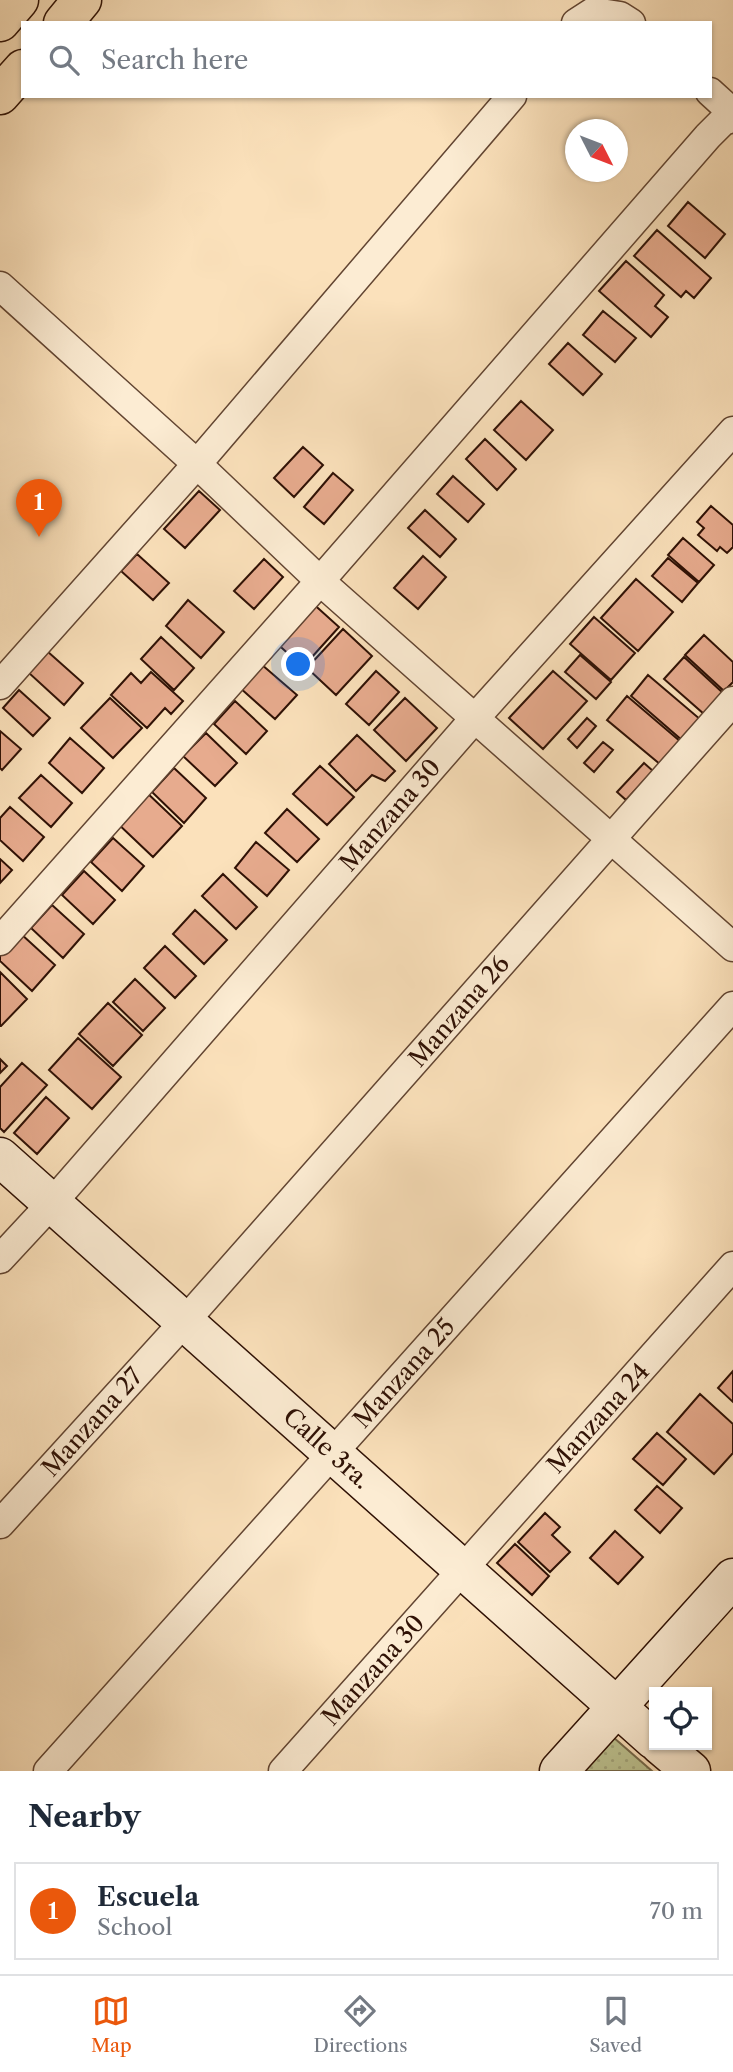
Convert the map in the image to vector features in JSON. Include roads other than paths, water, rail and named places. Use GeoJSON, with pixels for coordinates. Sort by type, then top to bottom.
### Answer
{"type":"FeatureCollection","features":[{"type":"Feature","properties":{"kind":"main road"},"geometry":{"type":"LineString","coordinates":[[0,22],[19,0]]}},
{"type":"Feature","properties":{"kind":"main road"},"geometry":{"type":"LineString","coordinates":[[65,21],[82,0]]}},
{"type":"Feature","properties":{"kind":"main road"},"geometry":{"type":"LineString","coordinates":[[0,95],[21,71]]}},
{"type":"Feature","properties":{"kind":"main road","name":"Calle 3ra."},"geometry":{"type":"LineString","coordinates":[[0,1157],[649,1736]]}},
{"type":"Feature","properties":{"kind":"main road"},"geometry":{"type":"LineString","coordinates":[[559,1771],[733,1578]]}},
{"type":"Feature","properties":{"kind":"main road"},"geometry":{"type":"LineString","coordinates":[[666,1750],[691,1771]]}},
{"type":"Feature","properties":{"kind":"street"},"geometry":{"type":"LineString","coordinates":[[579,21],[593,12],[620,16],[628,21]]}},
{"type":"Feature","properties":{"kind":"street"},"geometry":{"type":"LineString","coordinates":[[0,940],[320,581],[708,136],[723,121],[733,116],[712,94]]}},
{"type":"Feature","properties":{"kind":"street"},"geometry":{"type":"LineString","coordinates":[[0,685],[197,464],[510,98]]}},
{"type":"Feature","properties":{"kind":"street"},"geometry":{"type":"LineString","coordinates":[[0,286],[197,464],[320,581],[733,947]]}},
{"type":"Feature","properties":{"kind":"street","name":"Manzana 30"},"geometry":{"type":"LineString","coordinates":[[0,1259],[52,1203],[474,718],[733,431]]}},
{"type":"Feature","properties":{"kind":"street","name":"Manzana 26"},"geometry":{"type":"LineString","coordinates":[[185,1321],[733,701]]}},
{"type":"Feature","properties":{"kind":"street","name":"Manzana 25"},"geometry":{"type":"LineString","coordinates":[[48,1771],[733,1006]]}},
{"type":"Feature","properties":{"kind":"street","name":"Manzana 24"},"geometry":{"type":"LineString","coordinates":[[463,1569],[733,1266]]}},
{"type":"Feature","properties":{"kind":"street","name":"Manzana 27"},"geometry":{"type":"LineString","coordinates":[[0,1524],[185,1321]]}},
{"type":"Feature","properties":{"kind":"street","name":"Manzana 30"},"geometry":{"type":"LineString","coordinates":[[283,1771],[463,1569]]}},
{"type":"Feature","properties":{"kind":"place","name":"Escuela"},"geometry":{"type":"Point","coordinates":[39,537]}}]}
